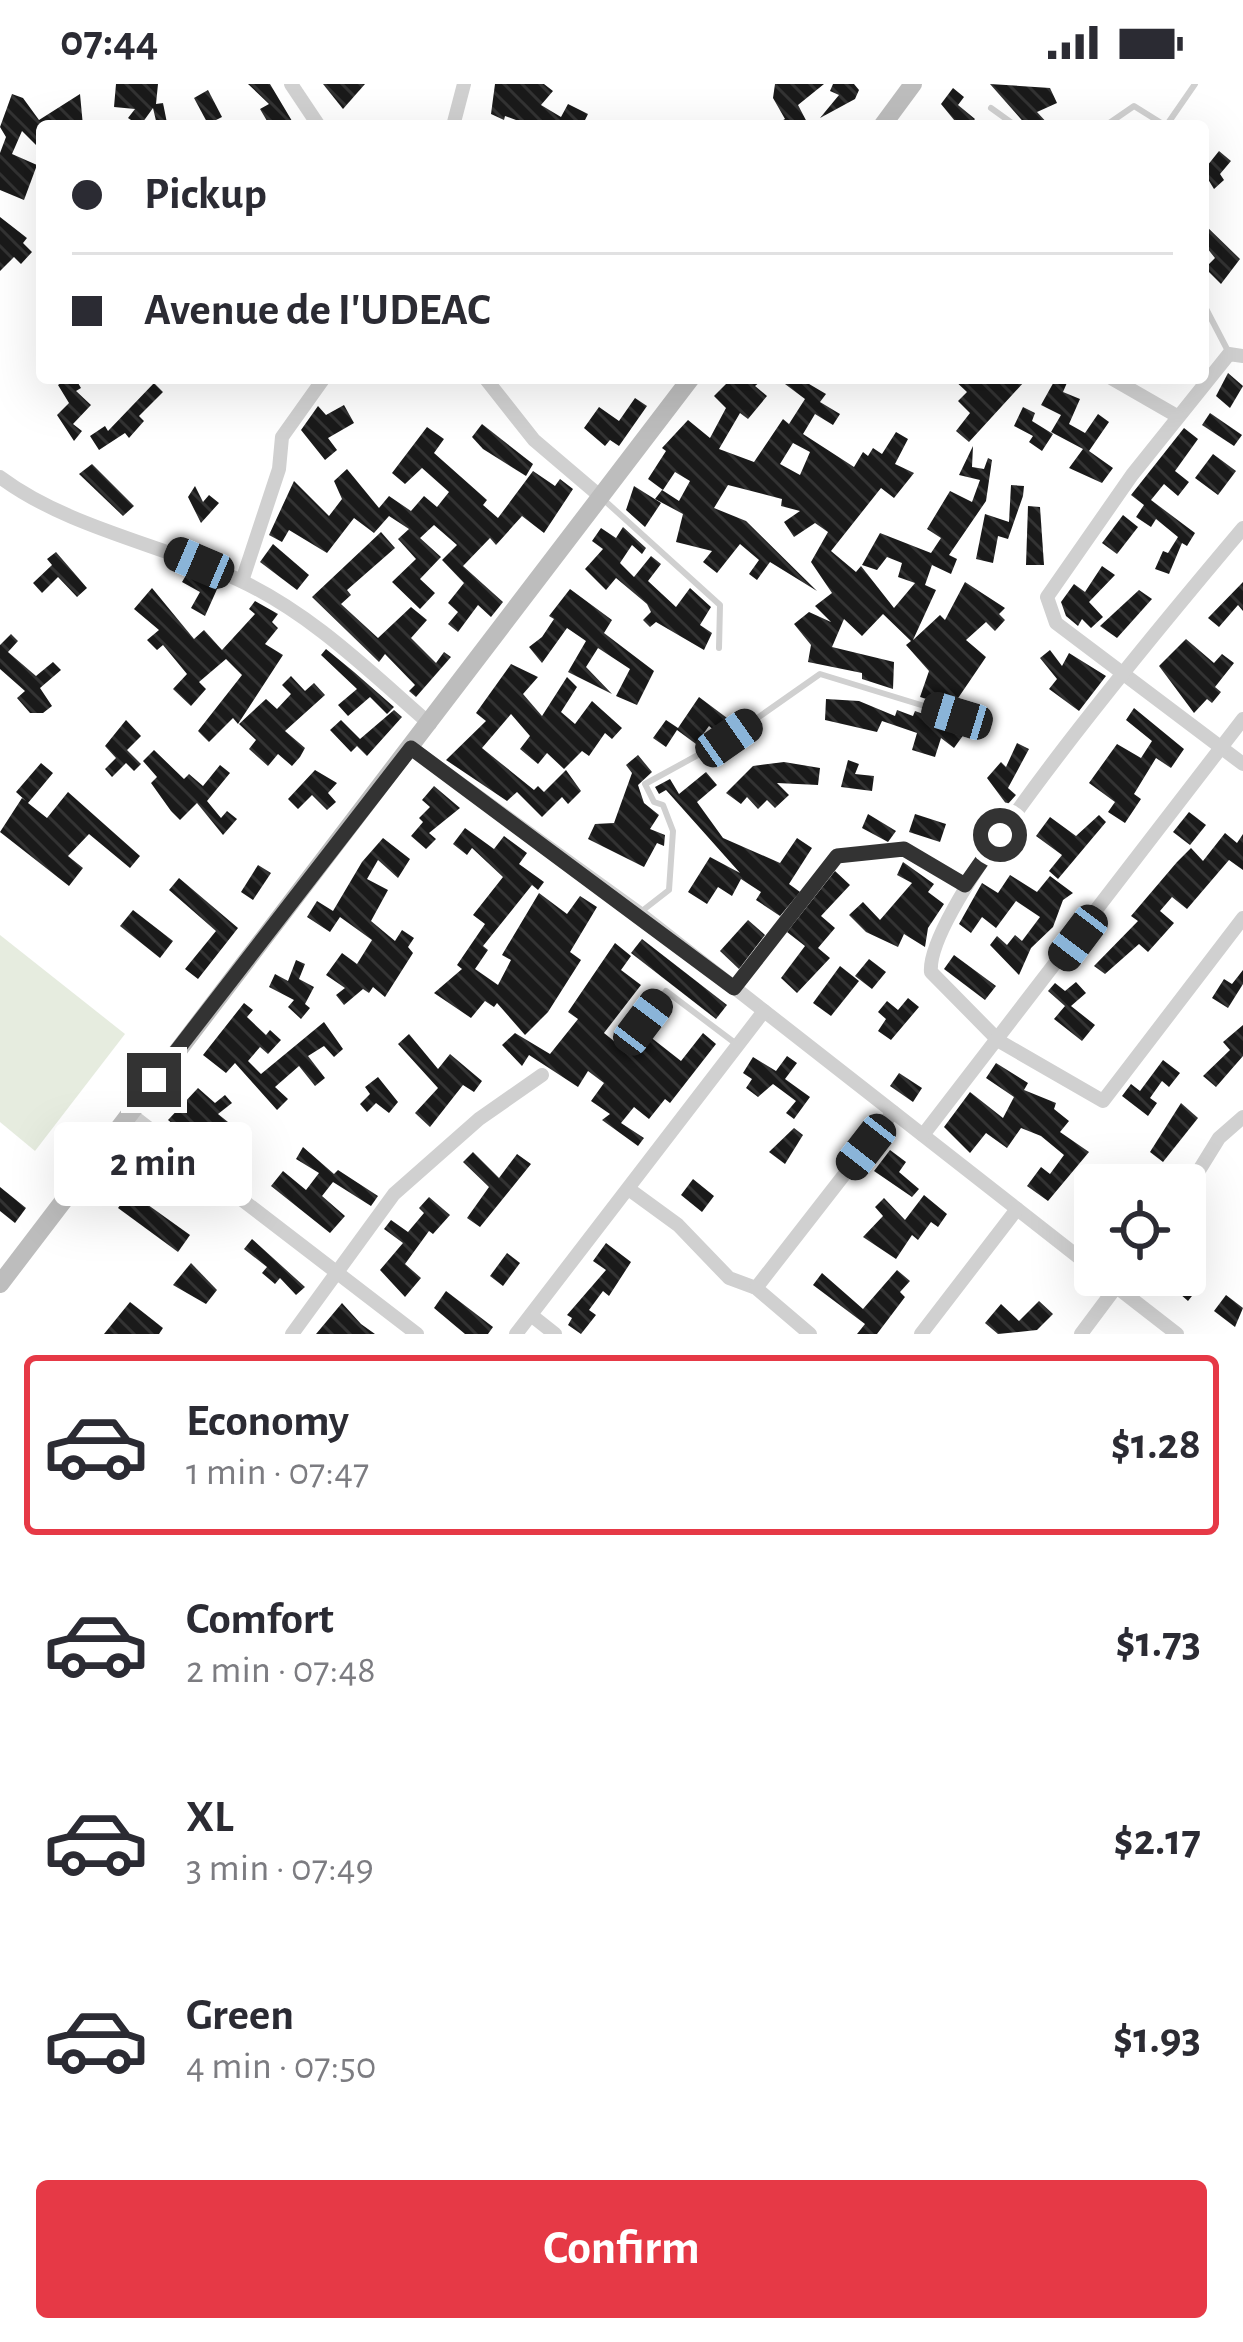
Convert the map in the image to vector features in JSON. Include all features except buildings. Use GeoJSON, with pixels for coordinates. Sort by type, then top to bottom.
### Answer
{"type":"FeatureCollection","features":[{"type":"Feature","properties":{"kind":"main road"},"geometry":{"type":"LineString","coordinates":[[887,120],[914,84]]}},
{"type":"Feature","properties":{"kind":"main road"},"geometry":{"type":"LineString","coordinates":[[0,1284],[687,384]]}},
{"type":"Feature","properties":{"kind":"street"},"geometry":{"type":"LineString","coordinates":[[291,84],[315,120]]}},
{"type":"Feature","properties":{"kind":"street"},"geometry":{"type":"LineString","coordinates":[[455,120],[464,84]]}},
{"type":"Feature","properties":{"kind":"street"},"geometry":{"type":"LineString","coordinates":[[1209,383],[1236,355]]}},
{"type":"Feature","properties":{"kind":"street"},"geometry":{"type":"LineString","coordinates":[[242,581],[279,469],[282,437],[320,384]]}},
{"type":"Feature","properties":{"kind":"street"},"geometry":{"type":"LineString","coordinates":[[489,384],[534,440],[601,497]]}},
{"type":"Feature","properties":{"kind":"street"},"geometry":{"type":"LineString","coordinates":[[1121,384],[1177,416]]}},
{"type":"Feature","properties":{"kind":"street"},"geometry":{"type":"LineString","coordinates":[[1208,384],[1177,416],[1047,597],[1056,623],[1243,764]]}},
{"type":"Feature","properties":{"kind":"street"},"geometry":{"type":"LineString","coordinates":[[0,477],[78,522],[117,530],[242,581],[313,622],[430,724]]}},
{"type":"Feature","properties":{"kind":"street"},"geometry":{"type":"LineString","coordinates":[[1243,528],[1123,671],[965,885],[930,964],[931,972],[999,1041],[1103,1101],[1243,918]]}},
{"type":"Feature","properties":{"kind":"street"},"geometry":{"type":"LineString","coordinates":[[923,1135],[1243,719]]}},
{"type":"Feature","properties":{"kind":"street"},"geometry":{"type":"LineString","coordinates":[[411,748],[639,913],[1074,1254]]}},
{"type":"Feature","properties":{"kind":"street"},"geometry":{"type":"LineString","coordinates":[[516,1334],[764,1011]]}},
{"type":"Feature","properties":{"kind":"street"},"geometry":{"type":"LineString","coordinates":[[292,1334],[394,1194],[479,1119],[542,1075]]}},
{"type":"Feature","properties":{"kind":"street"},"geometry":{"type":"LineString","coordinates":[[756,1288],[893,1112]]}},
{"type":"Feature","properties":{"kind":"street"},"geometry":{"type":"LineString","coordinates":[[129,1113],[417,1334]]}},
{"type":"Feature","properties":{"kind":"street"},"geometry":{"type":"LineString","coordinates":[[1203,1164],[1220,1138],[1243,1117]]}},
{"type":"Feature","properties":{"kind":"street"},"geometry":{"type":"LineString","coordinates":[[631,1190],[678,1225],[729,1278],[756,1288],[810,1334]]}},
{"type":"Feature","properties":{"kind":"street"},"geometry":{"type":"LineString","coordinates":[[922,1334],[1017,1209]]}},
{"type":"Feature","properties":{"kind":"street"},"geometry":{"type":"LineString","coordinates":[[1081,1334],[1110,1296]]}},
{"type":"Feature","properties":{"kind":"street"},"geometry":{"type":"LineString","coordinates":[[1137,1296],[1177,1334]]}},
{"type":"Feature","properties":{"kind":"street"},"geometry":{"type":"LineString","coordinates":[[531,1315],[555,1334]]}},
{"type":"Feature","properties":{"kind":"lane"},"geometry":{"type":"LineString","coordinates":[[1170,120],[1196,84]]}},
{"type":"Feature","properties":{"kind":"lane"},"geometry":{"type":"LineString","coordinates":[[1114,120],[1134,106],[1156,120]]}},
{"type":"Feature","properties":{"kind":"lane"},"geometry":{"type":"LineString","coordinates":[[991,108],[1008,120]]}},
{"type":"Feature","properties":{"kind":"lane"},"geometry":{"type":"LineString","coordinates":[[1209,312],[1236,355]]}},
{"type":"Feature","properties":{"kind":"lane"},"geometry":{"type":"LineString","coordinates":[[601,497],[720,605],[719,648]]}},
{"type":"Feature","properties":{"kind":"lane"},"geometry":{"type":"LineString","coordinates":[[639,913],[669,890],[673,831],[663,805],[654,802],[645,784],[659,772],[729,738],[820,674],[957,716]]}},
{"type":"Feature","properties":{"kind":"lane"},"geometry":{"type":"LineString","coordinates":[[734,988],[837,856],[904,849],[965,885]]}},
{"type":"Feature","properties":{"kind":"lane"},"geometry":{"type":"LineString","coordinates":[[643,1022],[666,991],[738,1046]]}},
{"type":"Feature","properties":{"kind":"shaded area"},"geometry":{"type":"Polygon","coordinates":[[[0,935],[125,1034],[35,1151],[0,1122],[0,935]]]}},
{"type":"Feature","properties":{"kind":"route"},"geometry":{"type":"LineString","coordinates":[[154,1080],[411,748],[734,988],[777,939],[783,922],[837,856],[904,849],[965,885],[1000,835]]}}]}
